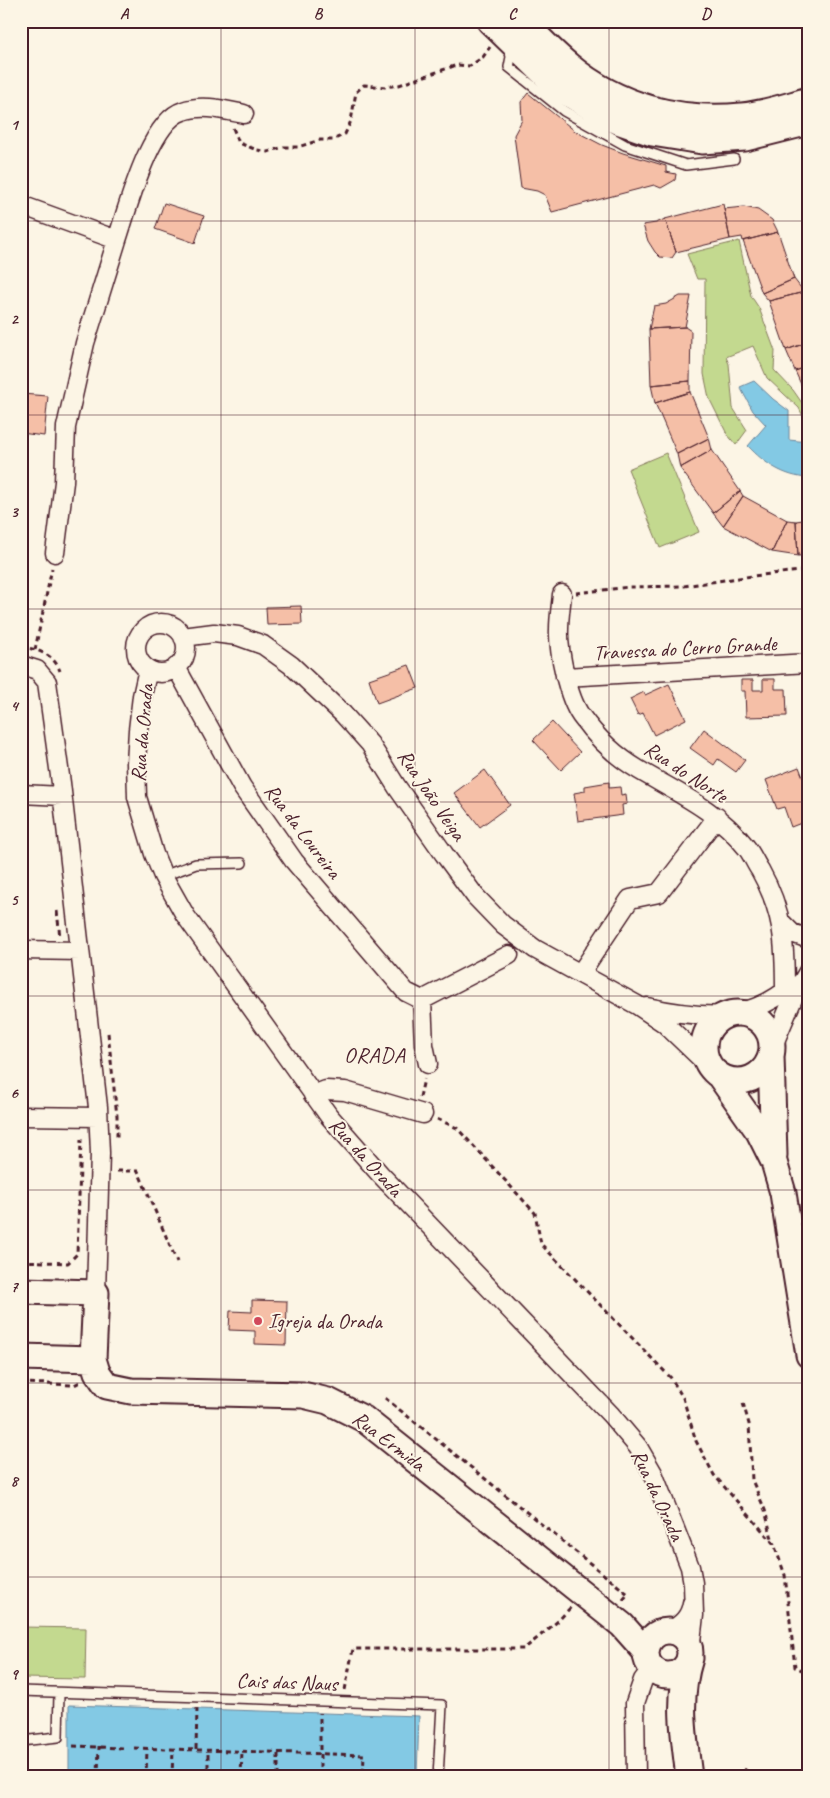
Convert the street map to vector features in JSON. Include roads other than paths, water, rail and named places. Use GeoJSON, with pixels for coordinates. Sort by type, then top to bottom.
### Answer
{"type":"FeatureCollection","features":[{"type":"Feature","properties":{"kind":"street"},"geometry":{"type":"LineString","coordinates":[[490,21],[560,88],[608,118],[652,133],[702,140],[739,138],[809,122]]}},
{"type":"Feature","properties":{"kind":"street"},"geometry":{"type":"LineString","coordinates":[[507,36],[569,66],[611,94],[655,111],[700,118],[744,116],[809,100]]}},
{"type":"Feature","properties":{"kind":"street"},"geometry":{"type":"LineString","coordinates":[[55,553],[64,482],[66,427],[85,343],[116,240],[154,139],[161,127],[170,118],[182,111],[199,108],[235,112]]}},
{"type":"Feature","properties":{"kind":"street"},"geometry":{"type":"LineString","coordinates":[[21,205],[116,240]]}},
{"type":"Feature","properties":{"kind":"street","name":"Rua do Norte"},"geometry":{"type":"LineString","coordinates":[[562,594],[559,630],[564,677],[580,715],[608,747],[638,769],[679,791],[717,817],[747,848],[768,885],[781,922],[785,950],[785,991]]}},
{"type":"Feature","properties":{"kind":"street"},"geometry":{"type":"LineString","coordinates":[[153,624],[167,624],[174,627],[183,637],[186,650],[181,662],[176,667],[163,672],[148,669],[139,659],[136,646],[142,632],[146,628],[153,624]]}},
{"type":"Feature","properties":{"kind":"street","name":"Rua João Veiga"},"geometry":{"type":"LineString","coordinates":[[183,637],[214,634],[238,636],[263,645],[292,665],[343,714],[370,744],[397,787],[444,854],[481,901],[503,925],[535,949],[664,1023],[715,1071]]}},
{"type":"Feature","properties":{"kind":"street","name":"Travessa do Cerro Grande"},"geometry":{"type":"LineString","coordinates":[[564,677],[809,663]]}},
{"type":"Feature","properties":{"kind":"street"},"geometry":{"type":"LineString","coordinates":[[21,665],[37,670],[47,682],[50,698],[80,951],[90,1117],[100,1153],[95,1366],[21,1356]]}},
{"type":"Feature","properties":{"kind":"street","name":"Rua da Loureira"},"geometry":{"type":"LineString","coordinates":[[176,667],[242,787],[294,861],[406,992],[422,1000]]}},
{"type":"Feature","properties":{"kind":"street","name":"Rua da Orada"},"geometry":{"type":"LineString","coordinates":[[148,669],[142,696],[138,730],[137,796],[154,854],[163,876],[184,915],[329,1116],[380,1174],[604,1408],[638,1447],[653,1473],[690,1567],[693,1584],[694,1615],[690,1653]]}},
{"type":"Feature","properties":{"kind":"street"},"geometry":{"type":"LineString","coordinates":[[21,794],[62,796]]}},
{"type":"Feature","properties":{"kind":"street"},"geometry":{"type":"LineString","coordinates":[[580,974],[630,899],[659,893],[717,817]]}},
{"type":"Feature","properties":{"kind":"street"},"geometry":{"type":"LineString","coordinates":[[781,922],[792,933],[809,939]]}},
{"type":"Feature","properties":{"kind":"street"},"geometry":{"type":"LineString","coordinates":[[21,950],[80,951]]}},
{"type":"Feature","properties":{"kind":"street"},"geometry":{"type":"LineString","coordinates":[[428,1064],[424,1045],[422,1000],[509,956]]}},
{"type":"Feature","properties":{"kind":"street"},"geometry":{"type":"LineString","coordinates":[[637,1006],[686,1015],[706,1016],[754,1010],[769,1003],[809,969]]}},
{"type":"Feature","properties":{"kind":"street"},"geometry":{"type":"LineString","coordinates":[[715,1071],[728,1080],[739,1081],[750,1079],[763,1070],[795,994],[809,969]]}},
{"type":"Feature","properties":{"kind":"street"},"geometry":{"type":"LineString","coordinates":[[774,1162],[771,1037],[766,1027],[758,1020],[748,1015],[733,1014],[712,1025],[705,1042],[707,1060],[759,1132],[774,1162],[783,1193],[809,1355]]}},
{"type":"Feature","properties":{"kind":"street"},"geometry":{"type":"LineString","coordinates":[[313,1095],[326,1090],[345,1090],[420,1113]]}},
{"type":"Feature","properties":{"kind":"street"},"geometry":{"type":"LineString","coordinates":[[21,1116],[90,1117]]}},
{"type":"Feature","properties":{"kind":"street"},"geometry":{"type":"LineString","coordinates":[[21,1291],[96,1293]]}},
{"type":"Feature","properties":{"kind":"street","name":"Rua Ermida"},"geometry":{"type":"LineString","coordinates":[[95,1366],[107,1386],[131,1391],[303,1396],[328,1401],[364,1419],[584,1594],[622,1613]]}},
{"type":"Feature","properties":{"kind":"street"},"geometry":{"type":"LineString","coordinates":[[636,1777],[635,1702],[642,1680],[654,1665],[651,1639],[682,1624],[690,1612],[693,1598]]}},
{"type":"Feature","properties":{"kind":"street"},"geometry":{"type":"LineString","coordinates":[[622,1613],[644,1633],[676,1632],[685,1639],[690,1653],[682,1688],[681,1704],[689,1777]]}},
{"type":"Feature","properties":{"kind":"street"},"geometry":{"type":"LineString","coordinates":[[622,1613],[654,1665],[672,1683],[681,1704]]}},
{"type":"Feature","properties":{"kind":"street"},"geometry":{"type":"LineString","coordinates":[[654,1665],[673,1674],[681,1671],[687,1665],[690,1653]]}},
{"type":"Feature","properties":{"kind":"lane"},"geometry":{"type":"LineString","coordinates":[[507,36],[511,56],[509,67],[564,111],[592,128],[625,145],[686,165],[734,159]]}},
{"type":"Feature","properties":{"kind":"lane"},"geometry":{"type":"LineString","coordinates":[[163,876],[196,864],[242,863]]}},
{"type":"Feature","properties":{"kind":"lane","name":"Cais das Naus"},"geometry":{"type":"LineString","coordinates":[[21,1692],[442,1705],[438,1777]]}},
{"type":"Feature","properties":{"kind":"lane"},"geometry":{"type":"LineString","coordinates":[[21,1741],[58,1737],[59,1693]]}},
{"type":"Feature","properties":{"kind":"water"},"geometry":{"type":"Polygon","coordinates":[[[754,381],[789,411],[789,440],[808,442],[809,478],[791,475],[775,468],[748,446],[766,425],[753,411],[740,387],[754,381]]]}},
{"type":"Feature","properties":{"kind":"water"},"geometry":{"type":"Polygon","coordinates":[[[69,1705],[419,1716],[417,1777],[69,1777],[69,1705]]]}},
{"type":"Feature","properties":{"kind":"place","name":"Igreja da Orada"},"geometry":{"type":"Point","coordinates":[258,1321]}},
{"type":"Feature","properties":{"kind":"district","name":"ORADA"},"geometry":{"type":"Point","coordinates":[375,1054]}}]}
